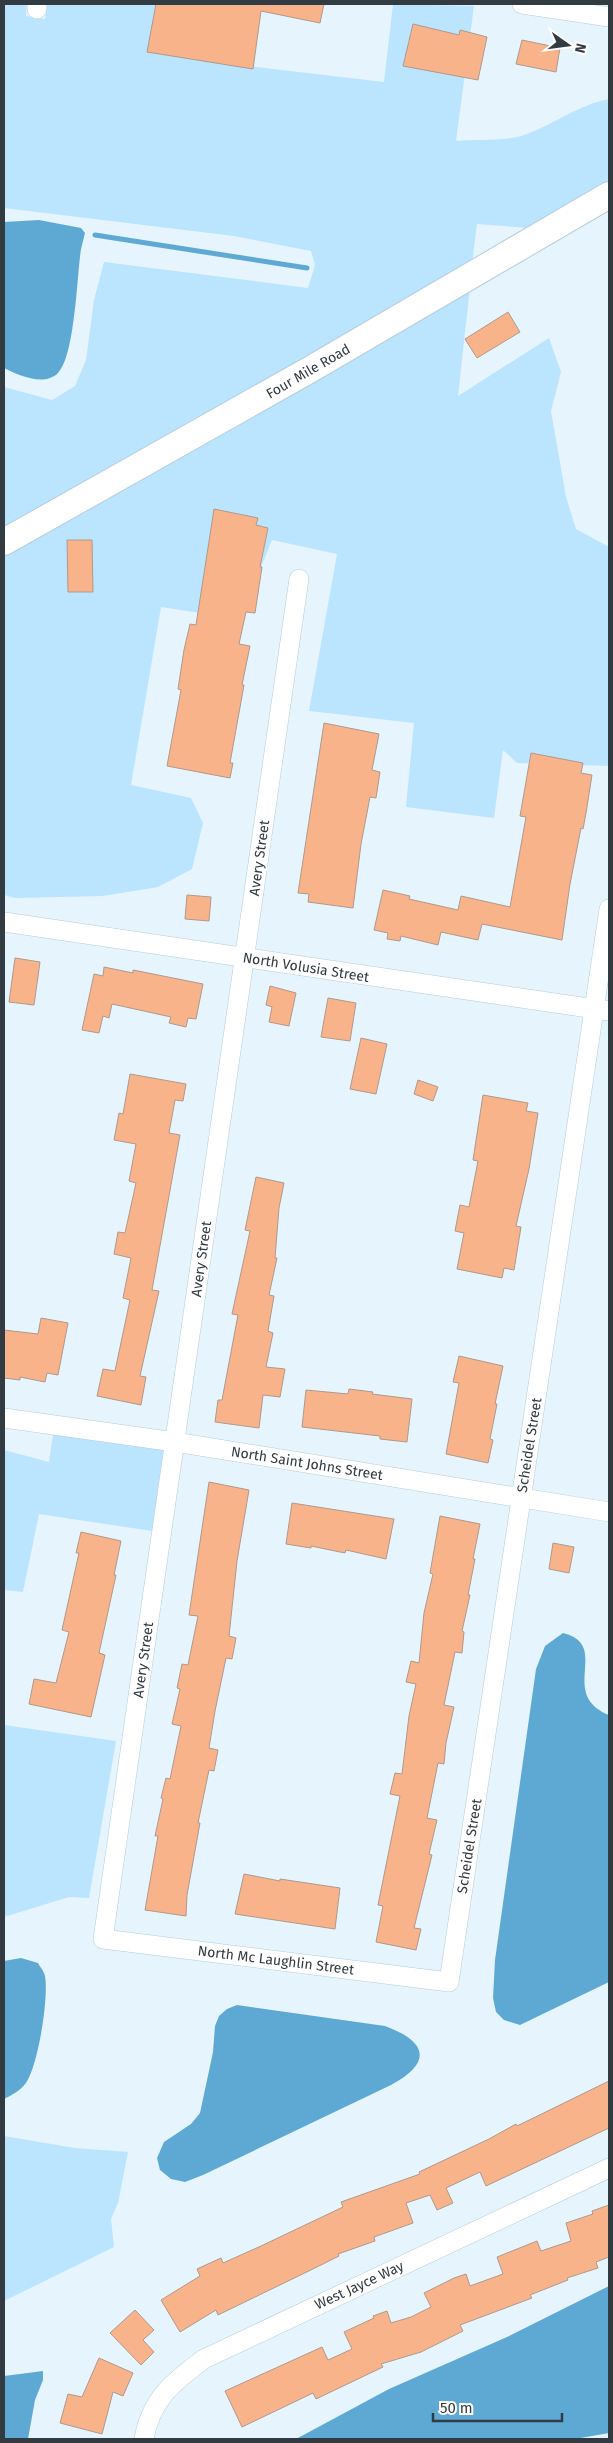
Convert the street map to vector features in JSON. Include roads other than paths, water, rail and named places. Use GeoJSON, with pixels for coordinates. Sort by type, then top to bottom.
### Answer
{"type":"FeatureCollection","features":[{"type":"Feature","properties":{"kind":"main road","name":"Four Mile Road"},"geometry":{"type":"LineString","coordinates":[[4,542],[311,369],[609,195]]}},
{"type":"Feature","properties":{"kind":"street"},"geometry":{"type":"LineString","coordinates":[[522,4],[609,17]]}},
{"type":"Feature","properties":{"kind":"street","name":"Avery Street"},"geometry":{"type":"LineString","coordinates":[[103,1939],[299,579]]}},
{"type":"Feature","properties":{"kind":"street","name":"Scheidel Street"},"geometry":{"type":"LineString","coordinates":[[449,1982],[521,1498],[602,1010],[609,909]]}},
{"type":"Feature","properties":{"kind":"street","name":"North Volusia Street"},"geometry":{"type":"LineString","coordinates":[[4,922],[602,1010]]}},
{"type":"Feature","properties":{"kind":"street","name":"North Saint Johns Street"},"geometry":{"type":"LineString","coordinates":[[4,1418],[175,1442],[609,1512]]}},
{"type":"Feature","properties":{"kind":"street","name":"North Mc Laughlin Street"},"geometry":{"type":"LineString","coordinates":[[103,1939],[449,1982]]}},
{"type":"Feature","properties":{"kind":"street","name":"West Jayce Way"},"geometry":{"type":"LineString","coordinates":[[144,2439],[147,2418],[171,2384],[204,2359],[609,2168]]}},
{"type":"Feature","properties":{"kind":"waterway"},"geometry":{"type":"LineString","coordinates":[[95,235],[307,268]]}}]}
